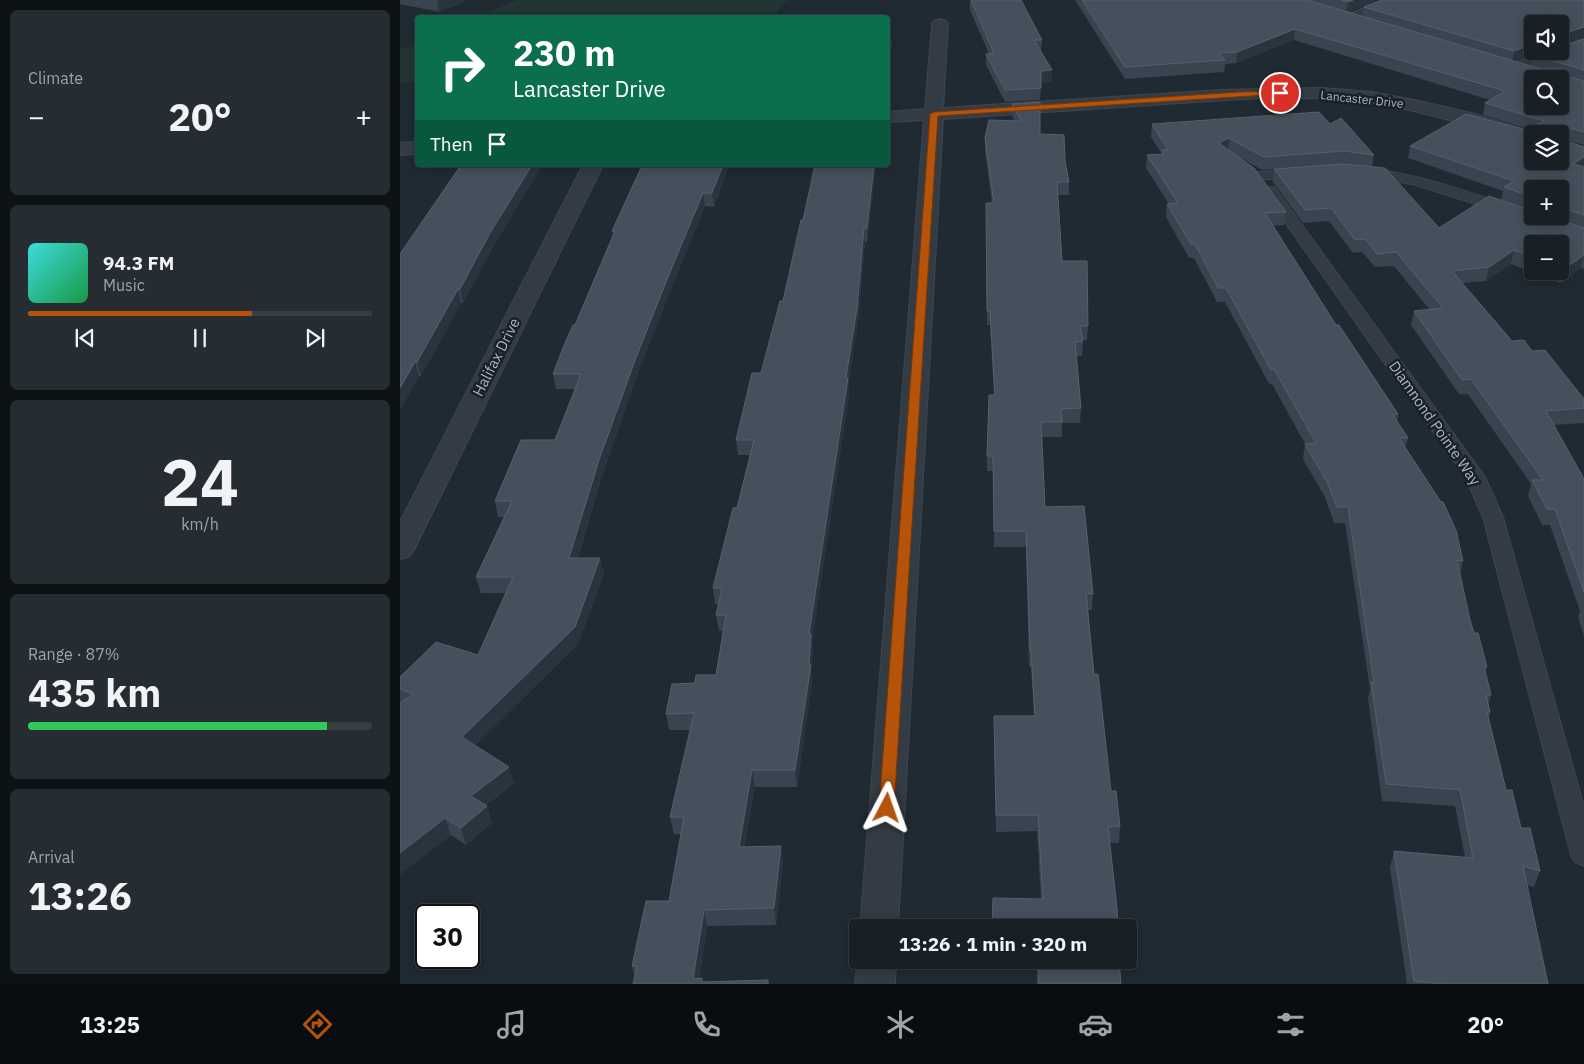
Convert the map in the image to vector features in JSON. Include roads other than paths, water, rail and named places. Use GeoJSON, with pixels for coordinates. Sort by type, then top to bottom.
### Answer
{"type":"FeatureCollection","features":[{"type":"Feature","properties":{"kind":"street"},"geometry":{"type":"LineString","coordinates":[[880,919],[940,24]]}},
{"type":"Feature","properties":{"kind":"street","name":"Lancaster Drive"},"geometry":{"type":"LineString","coordinates":[[890,117],[1239,94],[1309,93],[1348,95],[1426,107],[1466,116],[1524,134]]}},
{"type":"Feature","properties":{"kind":"street"},"geometry":{"type":"LineString","coordinates":[[400,149],[415,148]]}},
{"type":"Feature","properties":{"kind":"street","name":"Halifax Drive"},"geometry":{"type":"LineString","coordinates":[[400,550],[591,167]]}},
{"type":"Feature","properties":{"kind":"street"},"geometry":{"type":"LineString","coordinates":[[875,984],[876,969]]}},
{"type":"Feature","properties":{"kind":"lane"},"geometry":{"type":"LineString","coordinates":[[1362,24],[1342,18],[1394,0]]}},
{"type":"Feature","properties":{"kind":"lane"},"geometry":{"type":"LineString","coordinates":[[1524,70],[1510,66],[1584,43]]}},
{"type":"Feature","properties":{"kind":"lane","name":"Diamnond Pointe Way"},"geometry":{"type":"LineString","coordinates":[[1319,172],[1251,171],[1475,476],[1493,517],[1584,855]]}},
{"type":"Feature","properties":{"kind":"lane"},"geometry":{"type":"LineString","coordinates":[[1348,171],[1399,176],[1429,184],[1520,215]]}}]}
